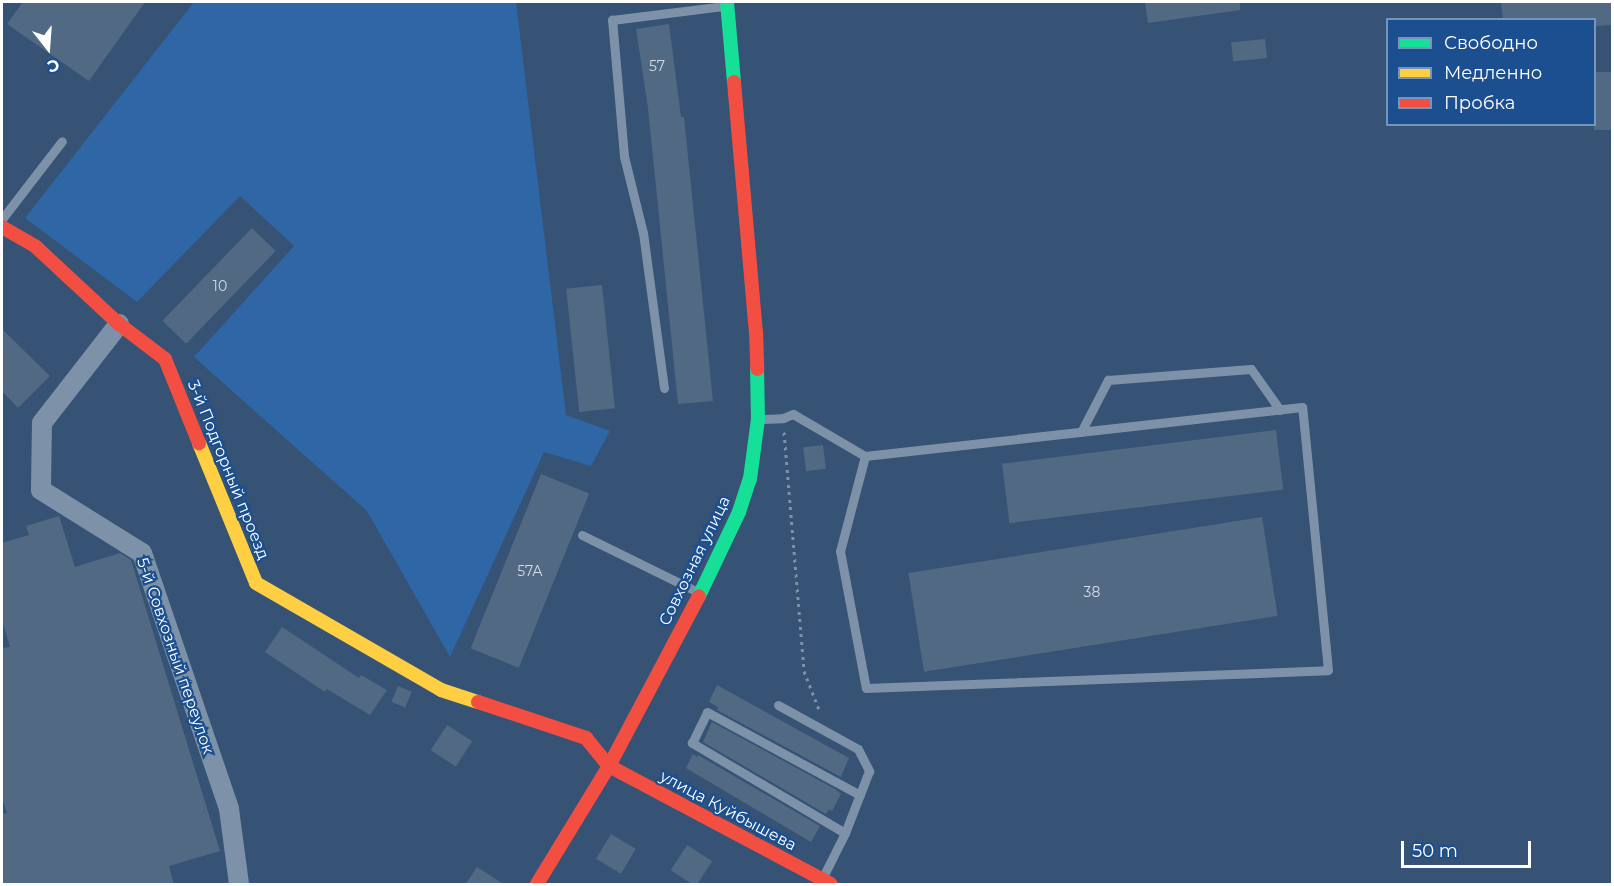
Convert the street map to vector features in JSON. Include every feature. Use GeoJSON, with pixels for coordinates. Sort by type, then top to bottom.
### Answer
{"type":"FeatureCollection","features":[{"type":"Feature","properties":{"kind":"street","name":"Совхозная улица"},"geometry":{"type":"LineString","coordinates":[[537,885],[609,766],[700,593],[739,512],[750,479],[758,419],[756,331],[727,4]]}},
{"type":"Feature","properties":{"kind":"street","name":"3-й Подгорный проезд"},"geometry":{"type":"LineString","coordinates":[[2,227],[36,247],[119,324],[165,358],[256,583],[441,690],[586,738],[609,766]]}},
{"type":"Feature","properties":{"kind":"street","name":"5-й Совхозный переулок"},"geometry":{"type":"LineString","coordinates":[[119,324],[42,423],[41,490],[142,554],[229,809],[239,885]]}},
{"type":"Feature","properties":{"kind":"street","name":"улица Куйбышева"},"geometry":{"type":"LineString","coordinates":[[609,766],[824,883]]}},
{"type":"Feature","properties":{"kind":"lane"},"geometry":{"type":"LineString","coordinates":[[664,388],[643,233],[624,156],[612,20],[727,4]]}},
{"type":"Feature","properties":{"kind":"lane"},"geometry":{"type":"LineString","coordinates":[[2,219],[62,141]]}},
{"type":"Feature","properties":{"kind":"lane"},"geometry":{"type":"LineString","coordinates":[[1081,432],[1108,380],[1251,369],[1280,410]]}},
{"type":"Feature","properties":{"kind":"lane"},"geometry":{"type":"LineString","coordinates":[[758,419],[783,418],[793,414],[865,456],[1302,407],[1328,670],[866,688],[840,551],[865,456]]}},
{"type":"Feature","properties":{"kind":"lane"},"geometry":{"type":"LineString","coordinates":[[582,535],[700,593]]}},
{"type":"Feature","properties":{"kind":"lane"},"geometry":{"type":"LineString","coordinates":[[778,705],[858,749],[869,771],[824,883]]}},
{"type":"Feature","properties":{"kind":"lane"},"geometry":{"type":"LineString","coordinates":[[845,833],[692,742],[707,712],[860,795]]}},
{"type":"Feature","properties":{"kind":"path"},"geometry":{"type":"LineString","coordinates":[[783,418],[804,671],[828,734]]}},
{"type":"Feature","properties":{"kind":"shaded area"},"geometry":{"type":"Polygon","coordinates":[[[194,2],[516,2],[566,415],[610,431],[591,466],[544,452],[450,657],[367,511],[194,357],[294,246],[240,196],[137,302],[25,218],[194,2]]]}},
{"type":"Feature","properties":{"kind":"building"},"geometry":{"type":"Polygon","coordinates":[[[23,2],[145,2],[89,81],[7,24],[23,2]]]}},
{"type":"Feature","properties":{"kind":"building"},"geometry":{"type":"Polygon","coordinates":[[[1145,2],[1240,2],[1240,10],[1148,23],[1145,2]]]}},
{"type":"Feature","properties":{"kind":"building"},"geometry":{"type":"Polygon","coordinates":[[[1501,2],[1612,2],[1612,25],[1596,26],[1596,18],[1503,18],[1501,2]]]}},
{"type":"Feature","properties":{"kind":"building"},"geometry":{"type":"Polygon","coordinates":[[[669,24],[681,117],[684,117],[713,401],[678,404],[648,108],[636,29],[669,24]]]}},
{"type":"Feature","properties":{"kind":"building"},"geometry":{"type":"Polygon","coordinates":[[[1265,39],[1267,58],[1233,61],[1231,43],[1265,39]]]}},
{"type":"Feature","properties":{"kind":"building"},"geometry":{"type":"Polygon","coordinates":[[[1596,72],[1612,72],[1612,130],[1594,130],[1596,126],[1596,72]]]}},
{"type":"Feature","properties":{"kind":"building"},"geometry":{"type":"Polygon","coordinates":[[[252,228],[276,251],[186,344],[162,321],[252,228]]]}},
{"type":"Feature","properties":{"kind":"building"},"geometry":{"type":"Polygon","coordinates":[[[602,285],[615,408],[579,412],[566,289],[602,285]]]}},
{"type":"Feature","properties":{"kind":"building"},"geometry":{"type":"Polygon","coordinates":[[[2,329],[50,376],[18,408],[2,391],[2,329]]]}},
{"type":"Feature","properties":{"kind":"building"},"geometry":{"type":"Polygon","coordinates":[[[1276,430],[1283,490],[1009,523],[1002,464],[1276,430]]]}},
{"type":"Feature","properties":{"kind":"building"},"geometry":{"type":"Polygon","coordinates":[[[823,445],[826,469],[806,471],[803,447],[823,445]]]}},
{"type":"Feature","properties":{"kind":"building"},"geometry":{"type":"Polygon","coordinates":[[[541,474],[589,493],[519,668],[471,648],[541,474]]]}},
{"type":"Feature","properties":{"kind":"building"},"geometry":{"type":"Polygon","coordinates":[[[59,516],[75,567],[120,553],[131,560],[220,851],[169,866],[174,885],[2,885],[2,814],[7,813],[2,798],[2,648],[10,647],[2,620],[2,543],[29,535],[26,526],[59,516]]]}},
{"type":"Feature","properties":{"kind":"building"},"geometry":{"type":"Polygon","coordinates":[[[1262,517],[1278,616],[924,672],[908,573],[1262,517]]]}},
{"type":"Feature","properties":{"kind":"building"},"geometry":{"type":"Polygon","coordinates":[[[282,627],[359,678],[361,675],[387,690],[370,715],[327,689],[325,692],[265,652],[282,627]]]}},
{"type":"Feature","properties":{"kind":"building"},"geometry":{"type":"Polygon","coordinates":[[[717,685],[849,758],[841,777],[717,710],[718,707],[709,702],[717,685]]]}},
{"type":"Feature","properties":{"kind":"building"},"geometry":{"type":"Polygon","coordinates":[[[398,686],[412,692],[405,708],[391,702],[398,686]]]}},
{"type":"Feature","properties":{"kind":"building"},"geometry":{"type":"Polygon","coordinates":[[[712,722],[835,789],[841,794],[832,811],[829,809],[826,814],[703,742],[712,722]]]}},
{"type":"Feature","properties":{"kind":"building"},"geometry":{"type":"Polygon","coordinates":[[[447,725],[472,741],[456,766],[431,750],[447,725]]]}},
{"type":"Feature","properties":{"kind":"building"},"geometry":{"type":"Polygon","coordinates":[[[693,754],[820,826],[811,842],[686,768],[693,754]]]}},
{"type":"Feature","properties":{"kind":"building"},"geometry":{"type":"Polygon","coordinates":[[[611,834],[636,849],[621,874],[596,859],[611,834]]]}},
{"type":"Feature","properties":{"kind":"building"},"geometry":{"type":"Polygon","coordinates":[[[687,845],[712,861],[697,884],[692,884],[671,870],[687,845]]]}},
{"type":"Feature","properties":{"kind":"building"},"geometry":{"type":"Polygon","coordinates":[[[477,867],[505,885],[465,885],[477,867]]]}},
{"type":"Feature","properties":{"kind":"traffic: fast"},"geometry":{"type":"LineString","coordinates":[[727,2],[734,82]]}},
{"type":"Feature","properties":{"kind":"traffic: fast"},"geometry":{"type":"LineString","coordinates":[[699,596],[739,512],[750,479],[758,419],[757,369]]}},
{"type":"Feature","properties":{"kind":"traffic: slow"},"geometry":{"type":"LineString","coordinates":[[199,443],[256,583],[441,690],[478,702]]}},
{"type":"Feature","properties":{"kind":"traffic: jam"},"geometry":{"type":"LineString","coordinates":[[734,82],[756,331],[757,369]]}},
{"type":"Feature","properties":{"kind":"traffic: jam"},"geometry":{"type":"LineString","coordinates":[[2,227],[36,247],[119,324],[165,359],[199,443]]}},
{"type":"Feature","properties":{"kind":"traffic: jam"},"geometry":{"type":"LineString","coordinates":[[537,884],[609,766],[699,596]]}},
{"type":"Feature","properties":{"kind":"traffic: jam"},"geometry":{"type":"LineString","coordinates":[[478,702],[586,738],[609,766],[831,884]]}}]}
